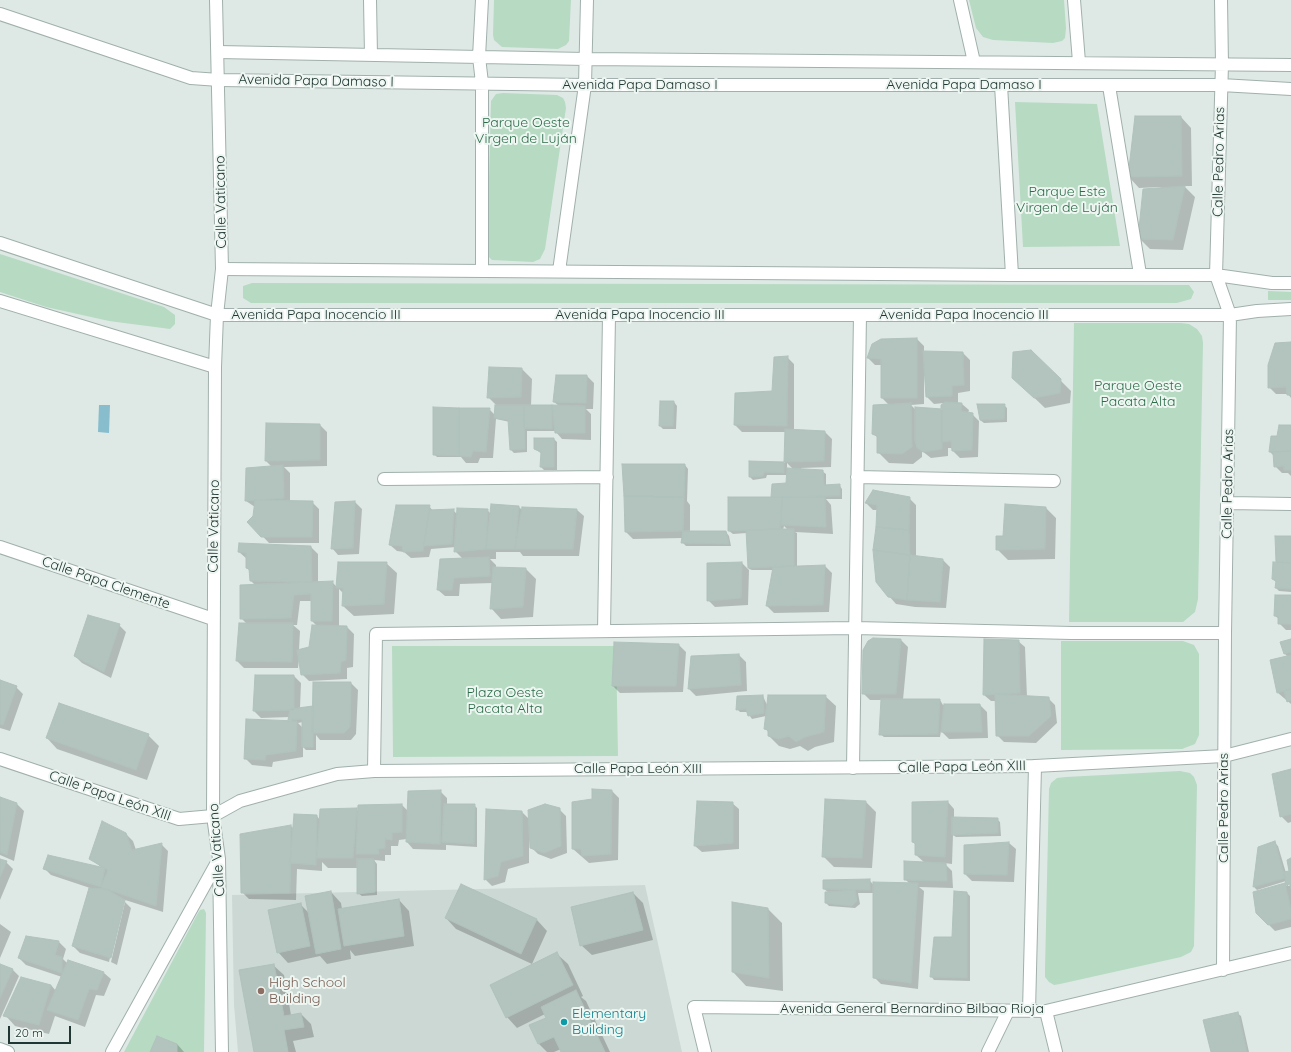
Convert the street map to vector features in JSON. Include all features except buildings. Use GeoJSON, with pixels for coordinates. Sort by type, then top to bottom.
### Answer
{"type":"FeatureCollection","features":[{"type":"Feature","properties":{"kind":"street","name":"Calle Vaticano"},"geometry":{"type":"LineString","coordinates":[[216,0],[219,80],[222,269],[217,315],[215,367],[213,816],[219,859],[222,1052]]}},
{"type":"Feature","properties":{"kind":"street"},"geometry":{"type":"LineString","coordinates":[[370,0],[371,55]]}},
{"type":"Feature","properties":{"kind":"street"},"geometry":{"type":"LineString","coordinates":[[482,0],[479,57],[482,83],[482,270]]}},
{"type":"Feature","properties":{"kind":"street"},"geometry":{"type":"LineString","coordinates":[[559,271],[585,85],[587,0]]}},
{"type":"Feature","properties":{"kind":"street"},"geometry":{"type":"LineString","coordinates":[[960,0],[974,62]]}},
{"type":"Feature","properties":{"kind":"street"},"geometry":{"type":"LineString","coordinates":[[1074,0],[1080,62]]}},
{"type":"Feature","properties":{"kind":"street","name":"Calle Pedro Arias"},"geometry":{"type":"LineString","coordinates":[[1221,0],[1222,64],[1216,275],[1230,315],[1225,633],[1223,970]]}},
{"type":"Feature","properties":{"kind":"street","name":"Avenida Papa Damaso I"},"geometry":{"type":"LineString","coordinates":[[0,14],[191,78],[219,80],[585,85],[1221,85],[1291,89]]}},
{"type":"Feature","properties":{"kind":"street","name":"Avenida Papa Damaso I"},"geometry":{"type":"LineString","coordinates":[[218,52],[586,59],[1080,62],[1291,65]]}},
{"type":"Feature","properties":{"kind":"street"},"geometry":{"type":"LineString","coordinates":[[1001,85],[1012,275]]}},
{"type":"Feature","properties":{"kind":"street"},"geometry":{"type":"LineString","coordinates":[[1109,86],[1140,274]]}},
{"type":"Feature","properties":{"kind":"street","name":"Avenida Papa Inocencio III"},"geometry":{"type":"LineString","coordinates":[[0,243],[217,315],[1230,315],[1257,311],[1291,309]]}},
{"type":"Feature","properties":{"kind":"street"},"geometry":{"type":"LineString","coordinates":[[222,269],[1012,275],[1216,275],[1272,283],[1291,284]]}},
{"type":"Feature","properties":{"kind":"street"},"geometry":{"type":"LineString","coordinates":[[0,301],[215,367]]}},
{"type":"Feature","properties":{"kind":"street"},"geometry":{"type":"LineString","coordinates":[[604,631],[609,315]]}},
{"type":"Feature","properties":{"kind":"street"},"geometry":{"type":"LineString","coordinates":[[853,768],[860,315]]}},
{"type":"Feature","properties":{"kind":"street"},"geometry":{"type":"LineString","coordinates":[[384,479],[607,477]]}},
{"type":"Feature","properties":{"kind":"street"},"geometry":{"type":"LineString","coordinates":[[857,477],[1054,481]]}},
{"type":"Feature","properties":{"kind":"street"},"geometry":{"type":"LineString","coordinates":[[1228,503],[1291,504]]}},
{"type":"Feature","properties":{"kind":"street","name":"Calle Papa Clemente"},"geometry":{"type":"LineString","coordinates":[[0,547],[213,619]]}},
{"type":"Feature","properties":{"kind":"street"},"geometry":{"type":"LineString","coordinates":[[374,770],[376,634],[855,628],[1072,633],[1225,633]]}},
{"type":"Feature","properties":{"kind":"street","name":"Calle Papa León XIII"},"geometry":{"type":"LineString","coordinates":[[0,759],[179,819],[213,816],[240,801],[337,774],[374,770],[1035,766],[1224,756],[1291,739]]}},
{"type":"Feature","properties":{"kind":"street"},"geometry":{"type":"LineString","coordinates":[[1028,1011],[1035,766]]}},
{"type":"Feature","properties":{"kind":"street"},"geometry":{"type":"LineString","coordinates":[[112,1052],[219,859]]}},
{"type":"Feature","properties":{"kind":"street","name":"Avenida General Bernardino Bilbao Rioja"},"geometry":{"type":"LineString","coordinates":[[705,1052],[694,1007],[1046,1011],[1291,953]]}},
{"type":"Feature","properties":{"kind":"street"},"geometry":{"type":"LineString","coordinates":[[988,1052],[1008,1011]]}},
{"type":"Feature","properties":{"kind":"street"},"geometry":{"type":"LineString","coordinates":[[1046,1011],[1056,1052]]}},
{"type":"Feature","properties":{"kind":"street"},"geometry":{"type":"LineString","coordinates":[[0,1050],[8,1052]]}},
{"type":"Feature","properties":{"kind":"shaded area"},"geometry":{"type":"Polygon","coordinates":[[[645,885],[682,1052],[238,1052],[234,1005],[232,895],[645,885]]]}},
{"type":"Feature","properties":{"kind":"green space"},"geometry":{"type":"Polygon","coordinates":[[[494,0],[571,0],[569,41],[566,45],[558,49],[502,47],[494,40],[493,35],[494,0]]]}},
{"type":"Feature","properties":{"kind":"green space"},"geometry":{"type":"Polygon","coordinates":[[[969,0],[1064,0],[1066,28],[1065,38],[1062,41],[1053,43],[993,40],[983,37],[976,28],[969,0]]]}},
{"type":"Feature","properties":{"kind":"green space","name":"Parque Oeste Virgen de Luján"},"geometry":{"type":"Polygon","coordinates":[[[496,94],[557,95],[563,98],[565,102],[566,108],[545,249],[540,259],[533,262],[492,260],[487,255],[491,101],[496,94]]]}},
{"type":"Feature","properties":{"kind":"green space","name":"Parque Este Virgen de Luján"},"geometry":{"type":"Polygon","coordinates":[[[1015,102],[1097,104],[1120,246],[1023,247],[1015,102]]]}},
{"type":"Feature","properties":{"kind":"green space"},"geometry":{"type":"Polygon","coordinates":[[[0,254],[164,307],[175,315],[175,324],[170,329],[109,321],[46,307],[0,292],[0,254]]]}},
{"type":"Feature","properties":{"kind":"green space"},"geometry":{"type":"Polygon","coordinates":[[[252,283],[1189,285],[1194,292],[1191,299],[1177,303],[251,303],[243,298],[243,286],[252,283]]]}},
{"type":"Feature","properties":{"kind":"green space"},"geometry":{"type":"Polygon","coordinates":[[[1268,291],[1291,292],[1291,300],[1268,300],[1268,291]]]}},
{"type":"Feature","properties":{"kind":"green space","name":"Parque Oeste Pacata Alta"},"geometry":{"type":"Polygon","coordinates":[[[1074,323],[1181,323],[1189,324],[1197,329],[1202,336],[1198,599],[1195,612],[1183,622],[1069,622],[1074,323]]]}},
{"type":"Feature","properties":{"kind":"green space"},"geometry":{"type":"Polygon","coordinates":[[[1061,641],[1183,641],[1194,645],[1199,654],[1199,735],[1195,744],[1182,749],[1061,750],[1061,641]]]}},
{"type":"Feature","properties":{"kind":"green space","name":"Plaza Oeste Pacata Alta"},"geometry":{"type":"Polygon","coordinates":[[[392,646],[616,646],[618,756],[393,757],[392,646]]]}},
{"type":"Feature","properties":{"kind":"green space"},"geometry":{"type":"Polygon","coordinates":[[[1180,771],[1190,773],[1194,777],[1197,785],[1194,946],[1191,952],[1181,957],[1060,984],[1054,985],[1049,982],[1045,977],[1045,970],[1049,789],[1051,783],[1057,778],[1066,777],[1180,771]]]}},
{"type":"Feature","properties":{"kind":"green space"},"geometry":{"type":"Polygon","coordinates":[[[204,909],[206,913],[204,1052],[124,1052],[198,913],[200,910],[204,909]]]}},
{"type":"Feature","properties":{"kind":"water"},"geometry":{"type":"Polygon","coordinates":[[[99,405],[110,405],[109,433],[98,432],[99,405]]]}},
{"type":"Feature","properties":{"kind":"place","name":"High School Building"},"geometry":{"type":"Point","coordinates":[261,991]}},
{"type":"Feature","properties":{"kind":"place","name":"Elementary Building"},"geometry":{"type":"Point","coordinates":[564,1022]}}]}
